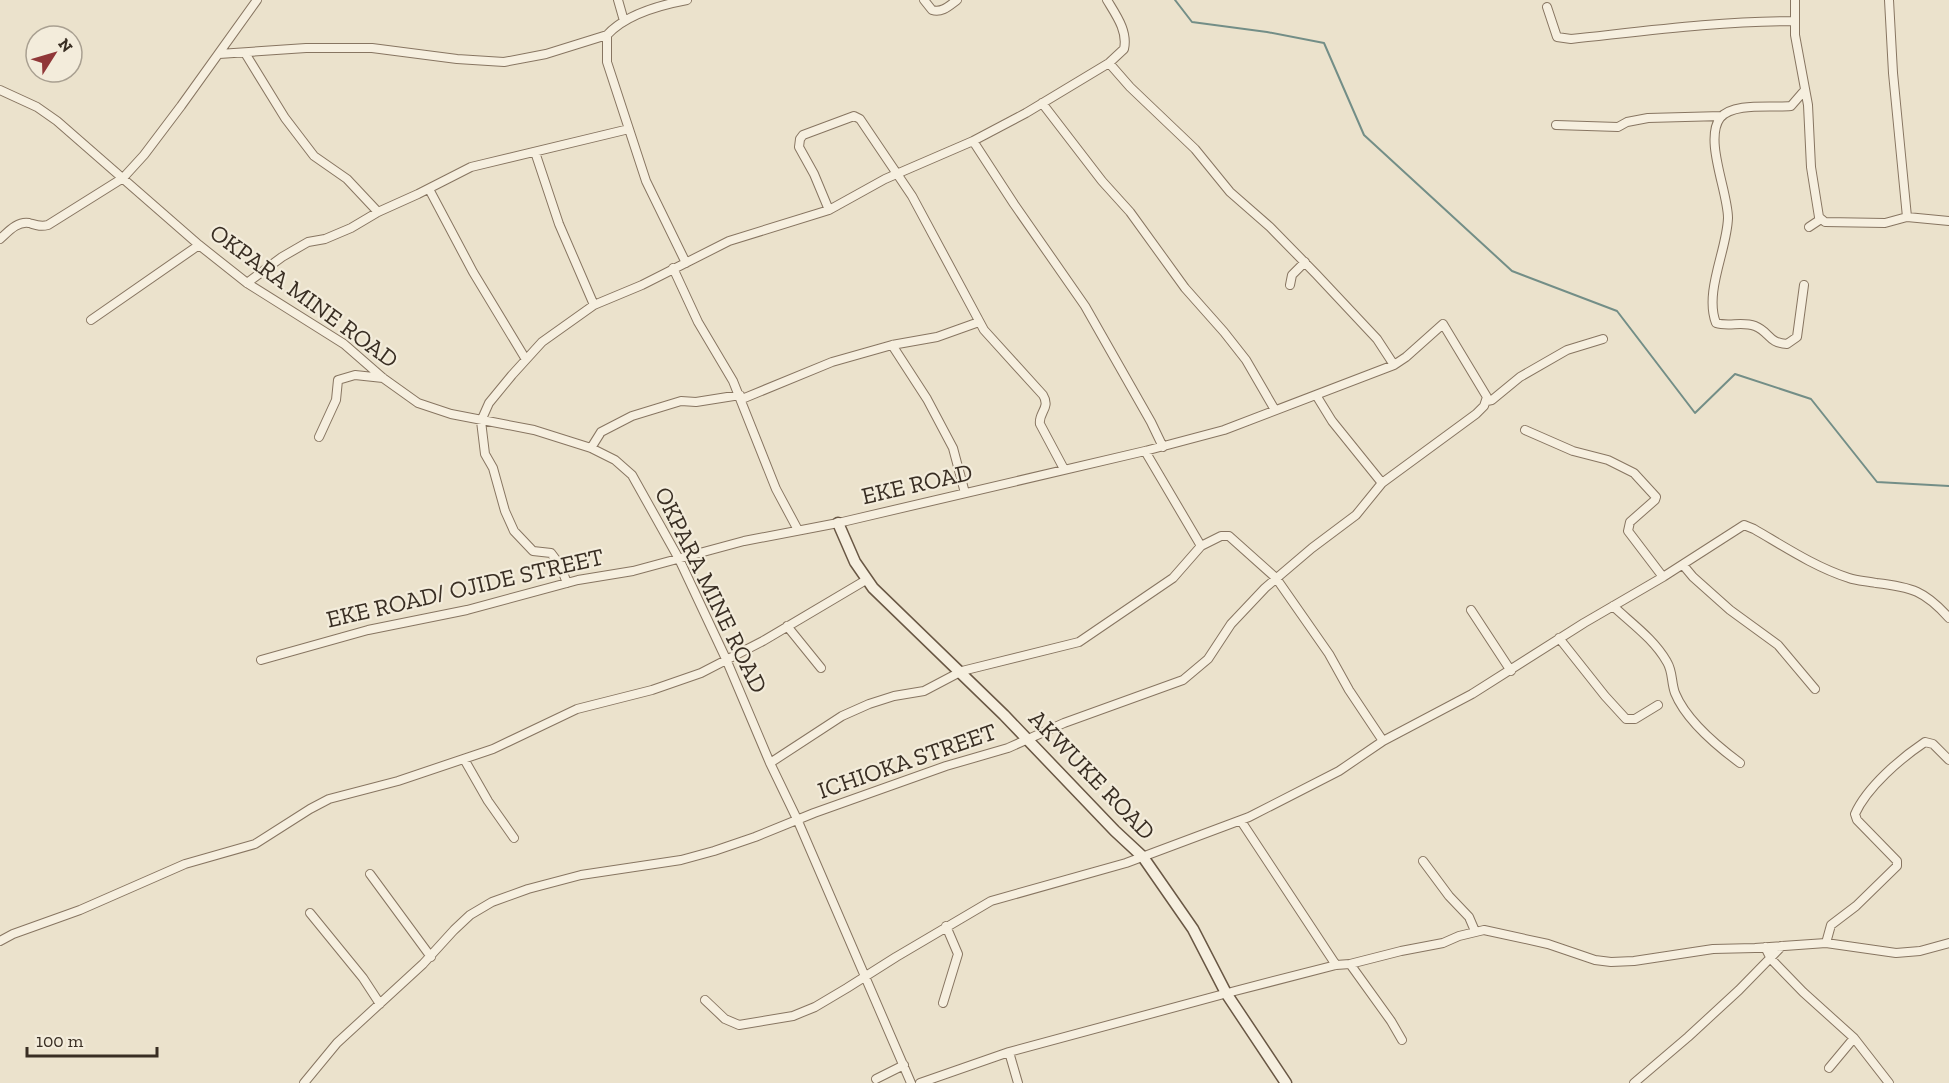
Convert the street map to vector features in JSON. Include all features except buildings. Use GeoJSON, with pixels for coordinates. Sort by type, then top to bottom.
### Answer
{"type":"FeatureCollection","features":[{"type":"Feature","properties":{"kind":"main road","name":"AKWUKE ROAD"},"geometry":{"type":"LineString","coordinates":[[838,523],[855,562],[866,580],[1029,740],[1115,831],[1143,857],[1198,937],[1226,993],[1286,1083]]}},
{"type":"Feature","properties":{"kind":"street"},"geometry":{"type":"LineString","coordinates":[[0,239],[16,225],[23,223],[41,227],[48,225],[123,178],[144,155],[257,0]]}},
{"type":"Feature","properties":{"kind":"street"},"geometry":{"type":"LineString","coordinates":[[618,0],[624,21]]}},
{"type":"Feature","properties":{"kind":"street"},"geometry":{"type":"LineString","coordinates":[[219,54],[306,48],[372,48],[457,59],[504,62],[546,54],[607,35],[624,21],[658,7],[687,0]]}},
{"type":"Feature","properties":{"kind":"street"},"geometry":{"type":"LineString","coordinates":[[924,0],[932,10],[937,12],[957,0]]}},
{"type":"Feature","properties":{"kind":"street"},"geometry":{"type":"LineString","coordinates":[[567,583],[560,565],[551,553],[533,551],[514,531],[505,511],[493,468],[485,454],[481,421],[489,404],[525,358],[556,330],[594,305],[642,285],[741,236],[830,210],[896,174],[973,141],[1042,104],[1109,63],[1124,49],[1125,37],[1107,0]]}},
{"type":"Feature","properties":{"kind":"street"},"geometry":{"type":"LineString","coordinates":[[1795,0],[1795,35],[1808,105],[1811,167],[1819,217],[1825,222],[1885,224],[1907,217],[1949,221]]}},
{"type":"Feature","properties":{"kind":"street"},"geometry":{"type":"LineString","coordinates":[[1889,0],[1893,73],[1907,217]]}},
{"type":"Feature","properties":{"kind":"street"},"geometry":{"type":"LineString","coordinates":[[1547,7],[1557,36],[1571,39],[1705,24],[1795,21]]}},
{"type":"Feature","properties":{"kind":"street"},"geometry":{"type":"LineString","coordinates":[[607,35],[607,62],[646,181],[686,262]]}},
{"type":"Feature","properties":{"kind":"street"},"geometry":{"type":"LineString","coordinates":[[245,53],[285,118],[314,156],[347,179],[378,212]]}},
{"type":"Feature","properties":{"kind":"street"},"geometry":{"type":"LineString","coordinates":[[1109,63],[1130,87],[1195,149],[1230,192],[1305,262],[1377,339],[1394,365]]}},
{"type":"Feature","properties":{"kind":"street","name":"OKPARA MINE ROAD"},"geometry":{"type":"LineString","coordinates":[[0,90],[51,116],[199,245],[248,283],[344,344],[383,378],[424,406],[481,421],[525,428],[591,448],[615,460],[632,475],[679,559],[726,659],[911,1083]]}},
{"type":"Feature","properties":{"kind":"street"},"geometry":{"type":"LineString","coordinates":[[1804,91],[1791,106],[1745,108],[1728,112],[1718,122],[1715,135],[1728,216],[1713,294],[1716,323],[1722,325],[1747,324],[1758,327],[1776,343],[1787,344],[1797,337],[1804,285]]}},
{"type":"Feature","properties":{"kind":"street"},"geometry":{"type":"LineString","coordinates":[[1042,104],[1102,182],[1130,212],[1185,288],[1246,360],[1275,410]]}},
{"type":"Feature","properties":{"kind":"street"},"geometry":{"type":"LineString","coordinates":[[830,210],[799,147],[800,140],[803,135],[854,116],[860,120],[924,217],[979,322],[1046,399],[1046,409],[1039,420],[1040,424],[1064,469]]}},
{"type":"Feature","properties":{"kind":"street"},"geometry":{"type":"LineString","coordinates":[[1556,125],[1618,127],[1627,122],[1648,118],[1722,116]]}},
{"type":"Feature","properties":{"kind":"street"},"geometry":{"type":"LineString","coordinates":[[248,283],[300,246],[334,236],[471,167],[629,129]]}},
{"type":"Feature","properties":{"kind":"street"},"geometry":{"type":"LineString","coordinates":[[973,141],[1085,306],[1163,447]]}},
{"type":"Feature","properties":{"kind":"street"},"geometry":{"type":"LineString","coordinates":[[536,152],[561,232],[594,305]]}},
{"type":"Feature","properties":{"kind":"street"},"geometry":{"type":"LineString","coordinates":[[429,189],[473,272],[525,358]]}},
{"type":"Feature","properties":{"kind":"street"},"geometry":{"type":"LineString","coordinates":[[1809,227],[1821,219]]}},
{"type":"Feature","properties":{"kind":"street"},"geometry":{"type":"LineString","coordinates":[[91,320],[199,245]]}},
{"type":"Feature","properties":{"kind":"street"},"geometry":{"type":"LineString","coordinates":[[1290,285],[1292,275],[1305,262]]}},
{"type":"Feature","properties":{"kind":"street"},"geometry":{"type":"LineString","coordinates":[[673,268],[698,321],[741,397],[771,478],[798,530]]}},
{"type":"Feature","properties":{"kind":"street"},"geometry":{"type":"LineString","coordinates":[[591,448],[601,432],[632,416],[681,401],[696,402],[741,397],[832,362],[891,345],[938,338],[979,322]]}},
{"type":"Feature","properties":{"kind":"street","name":"EKE ROAD"},"geometry":{"type":"LineString","coordinates":[[679,559],[744,541],[838,523],[1163,447],[1224,430],[1394,365],[1441,325],[1445,325],[1487,396],[1487,401]]}},
{"type":"Feature","properties":{"kind":"street","name":"ICHIOKA STREET"},"geometry":{"type":"LineString","coordinates":[[304,1083],[337,1043],[430,957],[470,915],[508,896],[581,875],[705,854],[946,766],[1029,740],[1064,723],[1173,685],[1191,675],[1208,659],[1246,607],[1276,578],[1356,515],[1382,483],[1476,414],[1487,401],[1492,400],[1520,377],[1568,351],[1603,339]]}},
{"type":"Feature","properties":{"kind":"street"},"geometry":{"type":"LineString","coordinates":[[891,345],[927,399],[953,448],[965,493]]}},
{"type":"Feature","properties":{"kind":"street"},"geometry":{"type":"LineString","coordinates":[[319,437],[336,400],[337,381],[355,375],[383,378]]}},
{"type":"Feature","properties":{"kind":"street"},"geometry":{"type":"LineString","coordinates":[[1316,395],[1332,421],[1382,483]]}},
{"type":"Feature","properties":{"kind":"street"},"geometry":{"type":"LineString","coordinates":[[1525,430],[1573,451],[1608,460],[1634,473],[1645,483],[1656,497],[1655,500],[1630,522],[1628,531],[1663,577]]}},
{"type":"Feature","properties":{"kind":"street"},"geometry":{"type":"LineString","coordinates":[[1144,451],[1201,546]]}},
{"type":"Feature","properties":{"kind":"street"},"geometry":{"type":"LineString","coordinates":[[705,1000],[725,1019],[739,1024],[794,1016],[815,1007],[991,900],[1143,857],[1241,820],[1339,771],[1383,741],[1452,706],[1744,525],[1811,562],[1850,579],[1902,586],[1922,593],[1937,604],[1949,618]]}},
{"type":"Feature","properties":{"kind":"street"},"geometry":{"type":"LineString","coordinates":[[770,763],[851,712],[882,699],[924,692],[958,672],[1079,642],[1173,578],[1201,546],[1221,536],[1229,536],[1276,578],[1329,654],[1349,690],[1383,741]]}},
{"type":"Feature","properties":{"kind":"street","name":"EKE ROAD/ OJIDE STREET"},"geometry":{"type":"LineString","coordinates":[[261,660],[368,630],[474,609],[567,583],[633,571],[679,559]]}},
{"type":"Feature","properties":{"kind":"street"},"geometry":{"type":"LineString","coordinates":[[1683,564],[1693,577],[1730,610],[1778,645],[1815,689]]}},
{"type":"Feature","properties":{"kind":"street"},"geometry":{"type":"LineString","coordinates":[[0,941],[13,934],[100,903],[186,864],[255,844],[329,799],[398,781],[464,759],[493,749],[564,714],[652,690],[701,673],[764,641],[866,580]]}},
{"type":"Feature","properties":{"kind":"street"},"geometry":{"type":"LineString","coordinates":[[1613,606],[1661,653],[1672,672],[1676,693],[1695,722],[1710,739],[1740,763]]}},
{"type":"Feature","properties":{"kind":"street"},"geometry":{"type":"LineString","coordinates":[[1471,610],[1511,671]]}},
{"type":"Feature","properties":{"kind":"street"},"geometry":{"type":"LineString","coordinates":[[787,626],[821,668]]}},
{"type":"Feature","properties":{"kind":"street"},"geometry":{"type":"LineString","coordinates":[[1559,638],[1605,696],[1626,718],[1635,719],[1658,705]]}},
{"type":"Feature","properties":{"kind":"street"},"geometry":{"type":"LineString","coordinates":[[1826,943],[1831,925],[1856,906],[1897,866],[1897,861],[1857,820],[1855,814],[1857,808],[1892,769],[1925,742],[1933,744],[1949,760]]}},
{"type":"Feature","properties":{"kind":"street"},"geometry":{"type":"LineString","coordinates":[[464,759],[488,801],[514,838]]}},
{"type":"Feature","properties":{"kind":"street"},"geometry":{"type":"LineString","coordinates":[[1241,820],[1336,965]]}},
{"type":"Feature","properties":{"kind":"street"},"geometry":{"type":"LineString","coordinates":[[1424,861],[1449,896],[1469,917],[1475,931]]}},
{"type":"Feature","properties":{"kind":"street"},"geometry":{"type":"LineString","coordinates":[[370,874],[430,957]]}},
{"type":"Feature","properties":{"kind":"street"},"geometry":{"type":"LineString","coordinates":[[310,913],[363,978],[380,1004]]}},
{"type":"Feature","properties":{"kind":"street"},"geometry":{"type":"LineString","coordinates":[[943,1003],[958,954],[946,926]]}},
{"type":"Feature","properties":{"kind":"street"},"geometry":{"type":"LineString","coordinates":[[920,1083],[1009,1052],[1336,965],[1350,964],[1443,943],[1475,931],[1501,933],[1548,944],[1587,958],[1611,962],[1634,961],[1713,949],[1826,943],[1896,953],[1920,951],[1949,943]]}},
{"type":"Feature","properties":{"kind":"street"},"geometry":{"type":"LineString","coordinates":[[1634,1083],[1739,990],[1782,946]]}},
{"type":"Feature","properties":{"kind":"street"},"geometry":{"type":"LineString","coordinates":[[1765,947],[1771,959],[1813,1002],[1854,1038],[1889,1083]]}},
{"type":"Feature","properties":{"kind":"street"},"geometry":{"type":"LineString","coordinates":[[1350,964],[1402,1040]]}},
{"type":"Feature","properties":{"kind":"street"},"geometry":{"type":"LineString","coordinates":[[1829,1068],[1854,1038]]}},
{"type":"Feature","properties":{"kind":"street"},"geometry":{"type":"LineString","coordinates":[[1009,1052],[1018,1083]]}},
{"type":"Feature","properties":{"kind":"street"},"geometry":{"type":"LineString","coordinates":[[876,1079],[904,1065]]}},
{"type":"Feature","properties":{"kind":"waterway"},"geometry":{"type":"LineString","coordinates":[[1175,0],[1192,22],[1267,32],[1324,43],[1364,135],[1512,271],[1617,311],[1695,413],[1735,374],[1811,399],[1877,482],[1949,486]]}}]}
